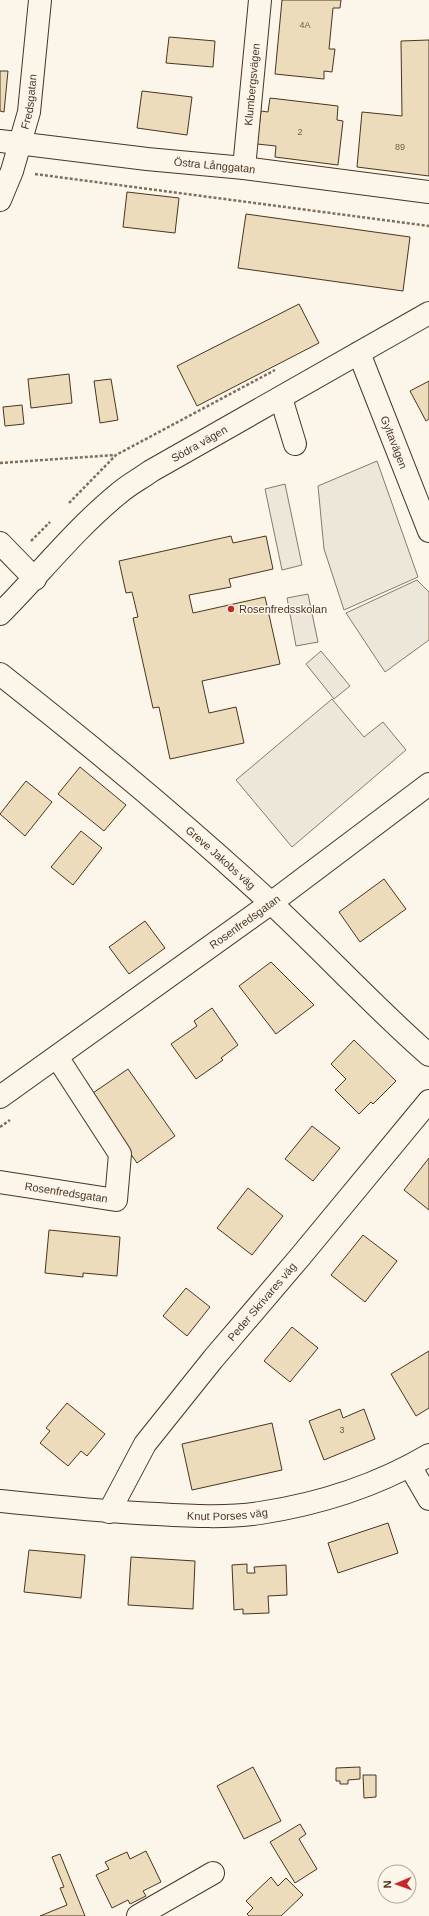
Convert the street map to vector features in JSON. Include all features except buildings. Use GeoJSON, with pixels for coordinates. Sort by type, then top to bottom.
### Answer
{"type":"FeatureCollection","features":[{"type":"Feature","properties":{"kind":"street","name":"Fredsgatan"},"geometry":{"type":"LineString","coordinates":[[0,200],[12,171],[10,143],[29,112],[40,0]]}},
{"type":"Feature","properties":{"kind":"street","name":"Klumbergsvägen"},"geometry":{"type":"LineString","coordinates":[[244,168],[260,0]]}},
{"type":"Feature","properties":{"kind":"street","name":"Östra Långgatan"},"geometry":{"type":"LineString","coordinates":[[10,143],[244,168],[429,192]]}},
{"type":"Feature","properties":{"kind":"street","name":"Södra vägen"},"geometry":{"type":"LineString","coordinates":[[0,614],[35,579],[87,521],[119,492],[151,471],[429,313]]}},
{"type":"Feature","properties":{"kind":"street","name":"Gyltavägen"},"geometry":{"type":"LineString","coordinates":[[359,353],[429,531]]}},
{"type":"Feature","properties":{"kind":"street"},"geometry":{"type":"LineString","coordinates":[[281,398],[295,444]]}},
{"type":"Feature","properties":{"kind":"street"},"geometry":{"type":"LineString","coordinates":[[0,543],[35,579]]}},
{"type":"Feature","properties":{"kind":"street","name":"Greve Jakobs väg"},"geometry":{"type":"LineString","coordinates":[[0,674],[64,724],[186,827],[271,903],[429,1055]]}},
{"type":"Feature","properties":{"kind":"street","name":"Rosenfredsgatan"},"geometry":{"type":"LineString","coordinates":[[0,1097],[271,903],[429,784]]}},
{"type":"Feature","properties":{"kind":"street","name":"Rosenfredsgatan"},"geometry":{"type":"LineString","coordinates":[[0,1182],[116,1200],[120,1154],[57,1057]]}},
{"type":"Feature","properties":{"kind":"street","name":"Peder Skrivares väg"},"geometry":{"type":"LineString","coordinates":[[109,1512],[145,1444],[213,1359],[300,1257],[429,1101]]}},
{"type":"Feature","properties":{"kind":"street","name":"Knut Porses väg"},"geometry":{"type":"LineString","coordinates":[[0,1501],[109,1512],[178,1516],[224,1516],[259,1513],[330,1498],[410,1466],[429,1455]]}},
{"type":"Feature","properties":{"kind":"street"},"geometry":{"type":"LineString","coordinates":[[410,1466],[429,1499]]}},
{"type":"Feature","properties":{"kind":"street"},"geometry":{"type":"LineString","coordinates":[[138,1916],[213,1873]]}},
{"type":"Feature","properties":{"kind":"path"},"geometry":{"type":"LineString","coordinates":[[12,171],[429,226]]}},
{"type":"Feature","properties":{"kind":"path"},"geometry":{"type":"LineString","coordinates":[[0,463],[116,456]]}},
{"type":"Feature","properties":{"kind":"shaded area"},"geometry":{"type":"Polygon","coordinates":[[[377,461],[418,577],[344,610],[324,549],[318,486],[377,461]]]}},
{"type":"Feature","properties":{"kind":"shaded area"},"geometry":{"type":"Polygon","coordinates":[[[285,484],[302,565],[282,570],[265,489],[285,484]]]}},
{"type":"Feature","properties":{"kind":"shaded area"},"geometry":{"type":"Polygon","coordinates":[[[417,580],[429,592],[429,640],[385,672],[346,613],[417,580]]]}},
{"type":"Feature","properties":{"kind":"shaded area"},"geometry":{"type":"Polygon","coordinates":[[[308,594],[318,642],[296,646],[287,598],[308,594]]]}},
{"type":"Feature","properties":{"kind":"shaded area"},"geometry":{"type":"Polygon","coordinates":[[[321,651],[350,686],[334,699],[306,664],[321,651]]]}},
{"type":"Feature","properties":{"kind":"shaded area"},"geometry":{"type":"Polygon","coordinates":[[[332,699],[364,737],[383,722],[406,750],[292,847],[236,780],[332,699]]]}},
{"type":"Feature","properties":{"kind":"place","name":"Rosenfredsskolan"},"geometry":{"type":"Point","coordinates":[231,609]}}]}
